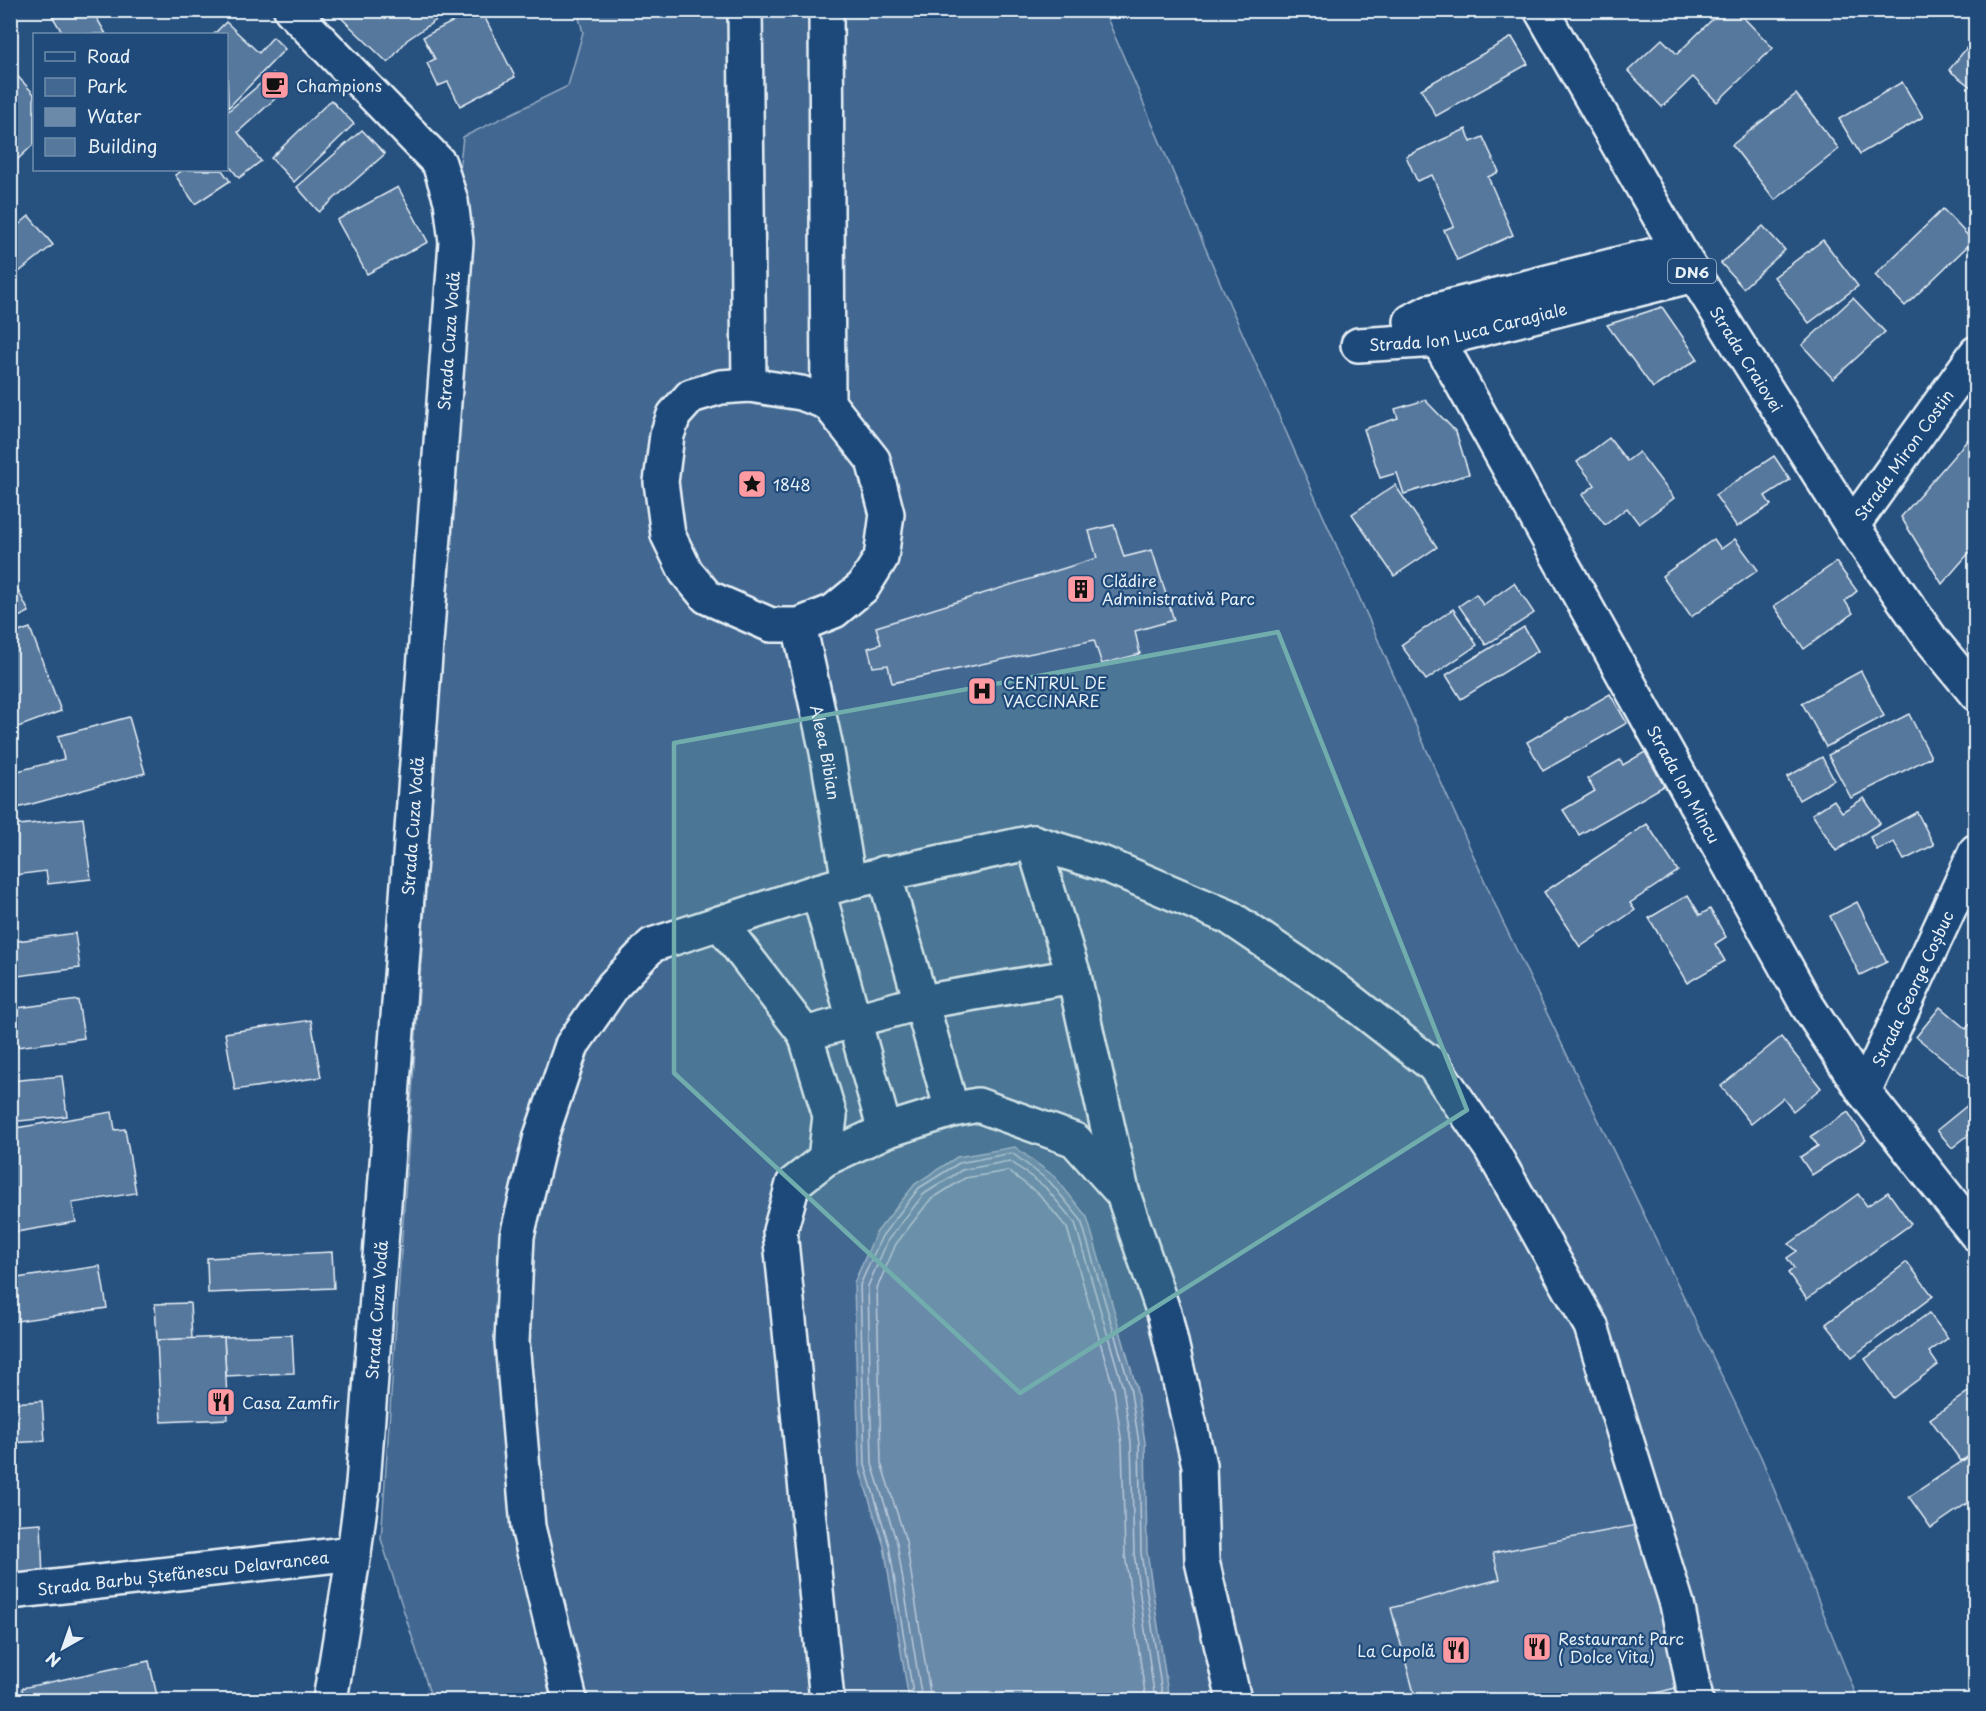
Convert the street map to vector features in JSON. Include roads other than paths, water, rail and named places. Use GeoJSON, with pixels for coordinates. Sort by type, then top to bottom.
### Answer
{"type":"FeatureCollection","features":[{"type":"Feature","properties":{"kind":"street","name":"Strada Cuza Vodă"},"geometry":{"type":"LineString","coordinates":[[291,10],[439,163],[451,201],[456,242],[363,1484],[330,1701]]}},
{"type":"Feature","properties":{"kind":"street"},"geometry":{"type":"LineString","coordinates":[[745,10],[749,385]]}},
{"type":"Feature","properties":{"kind":"street"},"geometry":{"type":"LineString","coordinates":[[826,10],[828,403]]}},
{"type":"Feature","properties":{"kind":"street","name":"Strada Craiovei"},"geometry":{"type":"LineString","coordinates":[[1540,10],[1686,262],[1852,526],[1931,639],[1976,693]]}},
{"type":"Feature","properties":{"kind":"street","name":"Strada Ion Luca Caragiale"},"geometry":{"type":"LineString","coordinates":[[1433,326],[1686,262]]}},
{"type":"Feature","properties":{"kind":"street","name":"Strada Ion Mincu"},"geometry":{"type":"LineString","coordinates":[[1433,326],[1807,1005],[1864,1092],[1976,1234]]}},
{"type":"Feature","properties":{"kind":"street","name":"Strada Miron Costin"},"geometry":{"type":"LineString","coordinates":[[1852,526],[1976,353]]}},
{"type":"Feature","properties":{"kind":"street"},"geometry":{"type":"LineString","coordinates":[[749,385],[801,393],[828,403],[873,460],[887,514],[881,558],[863,587],[834,611],[799,625],[771,625],[707,597],[686,572],[668,535],[661,482],[667,435],[674,415],[691,396],[721,387],[749,385]]}},
{"type":"Feature","properties":{"kind":"street","name":"Aleea Bibian"},"geometry":{"type":"LineString","coordinates":[[799,625],[828,752],[849,882]]}},
{"type":"Feature","properties":{"kind":"street"},"geometry":{"type":"LineString","coordinates":[[1033,842],[1074,976],[1123,1194],[1165,1316],[1199,1465],[1202,1561],[1234,1701]]}},
{"type":"Feature","properties":{"kind":"street"},"geometry":{"type":"LineString","coordinates":[[570,1701],[528,1527],[512,1342],[518,1236],[541,1136],[572,1045],[613,986],[652,945],[849,882],[1033,842],[1104,864],[1229,917],[1334,988],[1434,1066],[1490,1147],[1591,1326],[1677,1604],[1696,1701]]}},
{"type":"Feature","properties":{"kind":"street","name":"Strada George Coșbuc"},"geometry":{"type":"LineString","coordinates":[[1864,1092],[1976,851]]}},
{"type":"Feature","properties":{"kind":"street"},"geometry":{"type":"LineString","coordinates":[[884,873],[952,1110]]}},
{"type":"Feature","properties":{"kind":"street"},"geometry":{"type":"LineString","coordinates":[[818,891],[885,1131]]}},
{"type":"Feature","properties":{"kind":"street"},"geometry":{"type":"LineString","coordinates":[[720,923],[805,1034],[830,1116],[825,1158]]}},
{"type":"Feature","properties":{"kind":"street"},"geometry":{"type":"LineString","coordinates":[[805,1034],[922,1002],[1074,976]]}},
{"type":"Feature","properties":{"kind":"street"},"geometry":{"type":"LineString","coordinates":[[827,1701],[780,1231],[793,1184],[825,1158],[885,1131],[952,1110],[978,1106],[1075,1140],[1123,1194]]}},
{"type":"Feature","properties":{"kind":"street","name":"Strada Barbu Ștefănescu Delavrancea"},"geometry":{"type":"LineString","coordinates":[[10,1592],[354,1553]]}},
{"type":"Feature","properties":{"kind":"water"},"geometry":{"type":"Polygon","coordinates":[[[1015,1147],[1055,1177],[1087,1217],[1136,1386],[1145,1442],[1147,1552],[1169,1700],[909,1700],[884,1546],[859,1467],[854,1283],[876,1233],[915,1184],[957,1157],[1015,1147]]]}},
{"type":"Feature","properties":{"kind":"place","name":"Champions"},"geometry":{"type":"Point","coordinates":[275,85]}},
{"type":"Feature","properties":{"kind":"place","name":"1848"},"geometry":{"type":"Point","coordinates":[752,484]}},
{"type":"Feature","properties":{"kind":"place","name":"Clădire Administrativă Parc"},"geometry":{"type":"Point","coordinates":[1081,589]}},
{"type":"Feature","properties":{"kind":"place","name":"CENTRUL DE VACCINARE"},"geometry":{"type":"Point","coordinates":[982,691]}},
{"type":"Feature","properties":{"kind":"place","name":"Casa Zamfir"},"geometry":{"type":"Point","coordinates":[221,1402]}},
{"type":"Feature","properties":{"kind":"place","name":"Restaurant Parc ( Dolce Vita)"},"geometry":{"type":"Point","coordinates":[1537,1647]}},
{"type":"Feature","properties":{"kind":"place","name":"La Cupolă"},"geometry":{"type":"Point","coordinates":[1456,1650]}}]}
